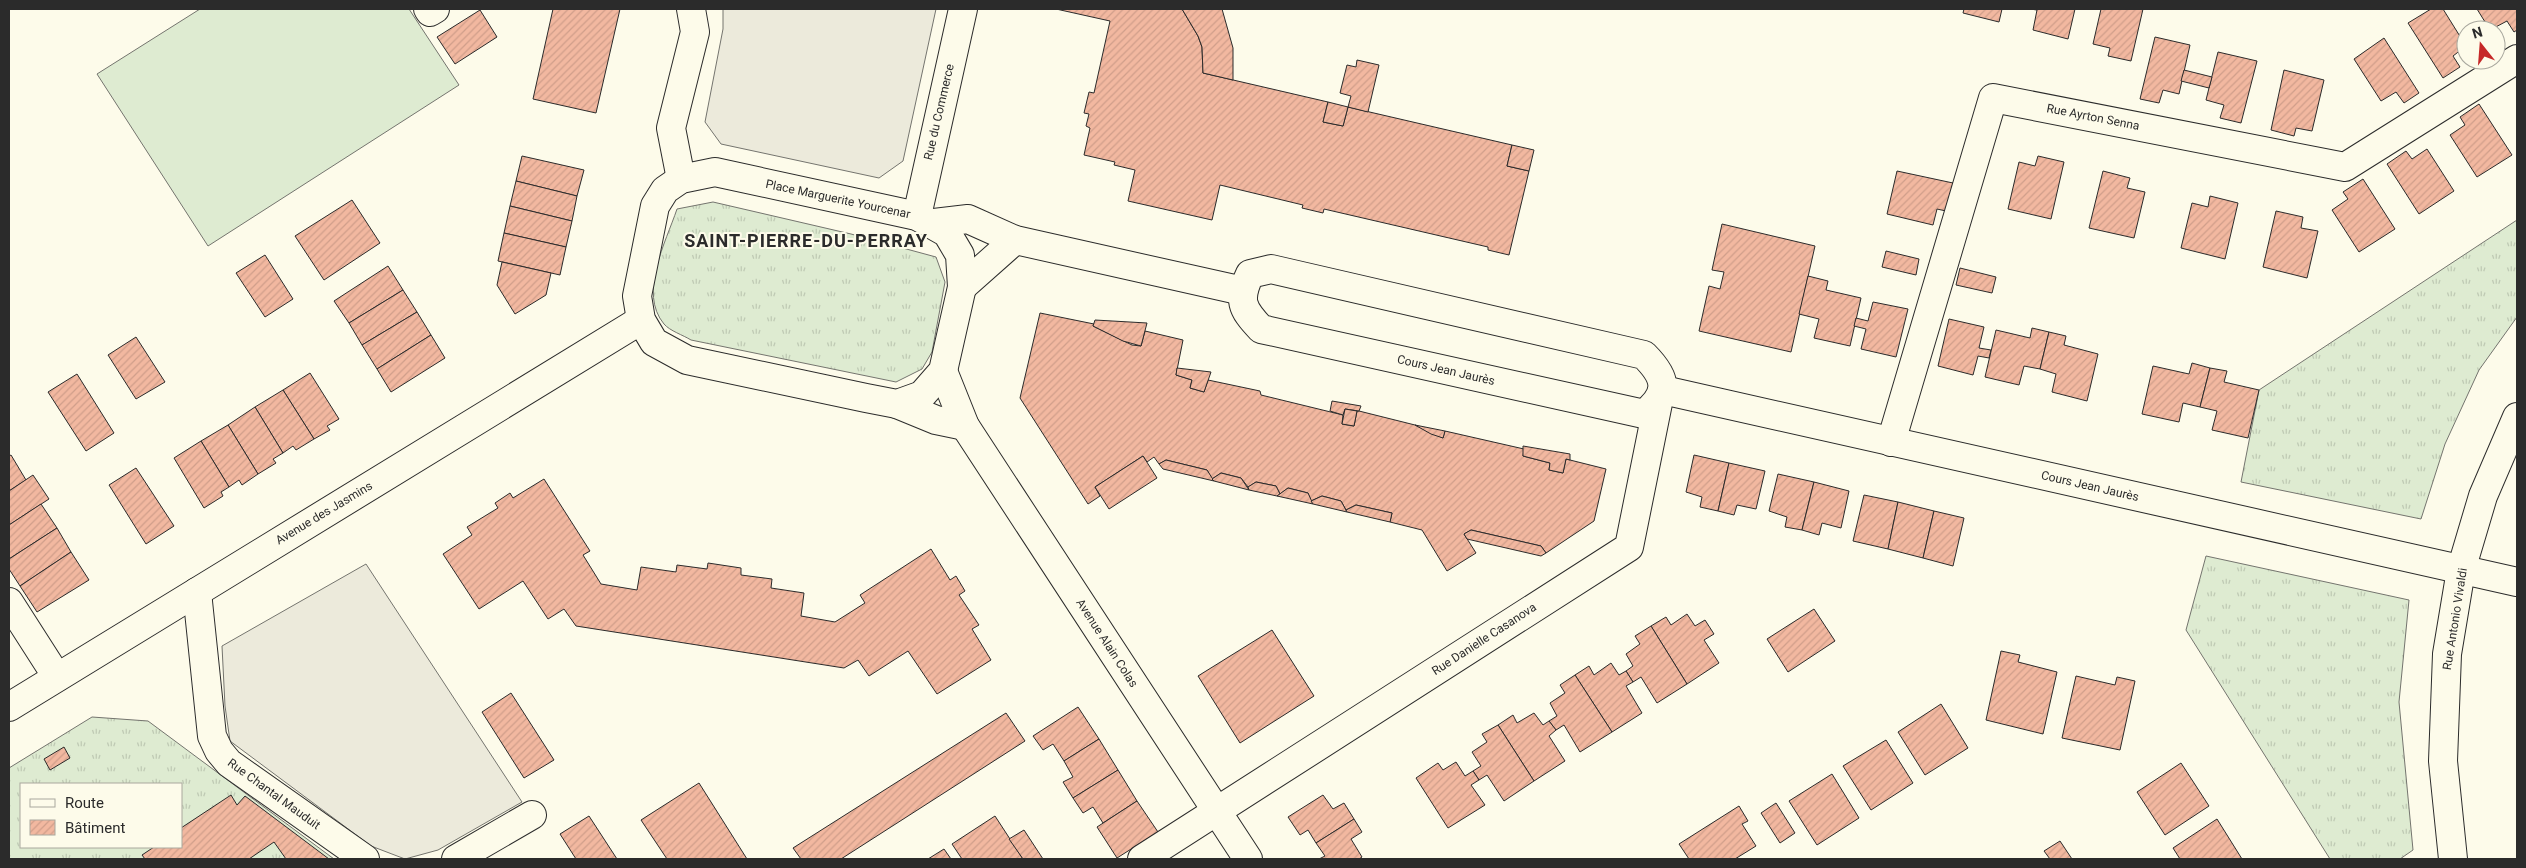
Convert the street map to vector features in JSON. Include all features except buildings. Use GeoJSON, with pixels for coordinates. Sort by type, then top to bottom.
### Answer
{"type":"FeatureCollection","features":[{"type":"Feature","properties":{"kind":"street"},"geometry":{"type":"LineString","coordinates":[[428,9],[430,12],[435,9]]}},
{"type":"Feature","properties":{"kind":"street"},"geometry":{"type":"LineString","coordinates":[[681,180],[671,128],[694,32],[691,9]]}},
{"type":"Feature","properties":{"kind":"street","name":"Rue du Commerce"},"geometry":{"type":"LineString","coordinates":[[926,220],[963,9]]}},
{"type":"Feature","properties":{"kind":"street","name":"Rue Ayrton Senna"},"geometry":{"type":"LineString","coordinates":[[1891,442],[1993,98],[2345,168],[2517,58]]}},
{"type":"Feature","properties":{"kind":"street","name":"Place Marguerite Yourcenar"},"geometry":{"type":"LineString","coordinates":[[897,404],[687,360],[654,342],[641,320],[637,296],[655,206],[666,190],[681,180],[715,172],[926,220]]}},
{"type":"Feature","properties":{"kind":"street"},"geometry":{"type":"LineString","coordinates":[[926,220],[968,219],[1015,240],[1242,291],[1250,274],[1271,269],[1644,355],[1658,369],[1661,397]]}},
{"type":"Feature","properties":{"kind":"street"},"geometry":{"type":"LineString","coordinates":[[897,404],[922,395],[943,371],[962,287],[960,255],[948,233],[926,220]]}},
{"type":"Feature","properties":{"kind":"street"},"geometry":{"type":"LineString","coordinates":[[962,287],[1015,240]]}},
{"type":"Feature","properties":{"kind":"street","name":"Cours Jean Jaurès"},"geometry":{"type":"LineString","coordinates":[[1242,291],[1246,313],[1261,328],[1644,414],[1661,397],[1891,442],[2517,582]]}},
{"type":"Feature","properties":{"kind":"street","name":"Avenue des Jasmins"},"geometry":{"type":"LineString","coordinates":[[9,707],[641,320]]}},
{"type":"Feature","properties":{"kind":"street","name":"Avenue Alain Colas"},"geometry":{"type":"LineString","coordinates":[[943,371],[965,426],[1248,859]]}},
{"type":"Feature","properties":{"kind":"street","name":"Rue Danielle Casanova"},"geometry":{"type":"LineString","coordinates":[[1142,859],[1629,546],[1661,397]]}},
{"type":"Feature","properties":{"kind":"street"},"geometry":{"type":"LineString","coordinates":[[897,404],[936,420],[965,426]]}},
{"type":"Feature","properties":{"kind":"street","name":"Rue Antonio Vivaldi"},"geometry":{"type":"LineString","coordinates":[[2453,859],[2444,751],[2447,654],[2462,570],[2483,496],[2517,418]]}},
{"type":"Feature","properties":{"kind":"street","name":"Rue Chantal Mauduit"},"geometry":{"type":"LineString","coordinates":[[197,592],[208,682],[209,721],[212,736],[219,751],[229,763],[365,859]]}},
{"type":"Feature","properties":{"kind":"street"},"geometry":{"type":"LineString","coordinates":[[9,602],[57,678]]}},
{"type":"Feature","properties":{"kind":"street"},"geometry":{"type":"LineString","coordinates":[[456,859],[532,815]]}},
{"type":"Feature","properties":{"kind":"green space"},"geometry":{"type":"Polygon","coordinates":[[[200,9],[409,9],[459,85],[208,246],[97,74],[200,9]]]}},
{"type":"Feature","properties":{"kind":"green space"},"geometry":{"type":"Polygon","coordinates":[[[713,202],[851,234],[936,257],[945,282],[932,352],[922,369],[896,382],[691,340],[664,324],[657,312],[654,298],[654,283],[661,252],[677,209],[713,202]]]}},
{"type":"Feature","properties":{"kind":"green space"},"geometry":{"type":"Polygon","coordinates":[[[2517,220],[2517,317],[2479,370],[2445,444],[2421,519],[2241,482],[2259,390],[2517,220]]]}},
{"type":"Feature","properties":{"kind":"green space"},"geometry":{"type":"Polygon","coordinates":[[[2206,556],[2409,600],[2399,702],[2413,850],[2400,859],[2330,859],[2186,630],[2206,556]]]}},
{"type":"Feature","properties":{"kind":"green space"},"geometry":{"type":"Polygon","coordinates":[[[92,717],[148,721],[334,859],[9,859],[9,768],[92,717]]]}},
{"type":"Feature","properties":{"kind":"shaded area"},"geometry":{"type":"Polygon","coordinates":[[[723,9],[936,9],[903,161],[879,178],[721,144],[705,122],[723,29],[723,9]]]}},
{"type":"Feature","properties":{"kind":"shaded area"},"geometry":{"type":"Polygon","coordinates":[[[366,564],[522,802],[438,850],[405,859],[371,846],[230,741],[225,706],[222,646],[366,564]]]}},
{"type":"Feature","properties":{"kind":"district","name":"SAINT-PIERRE-DU-PERRAY"},"geometry":{"type":"Point","coordinates":[806,240]}}]}
